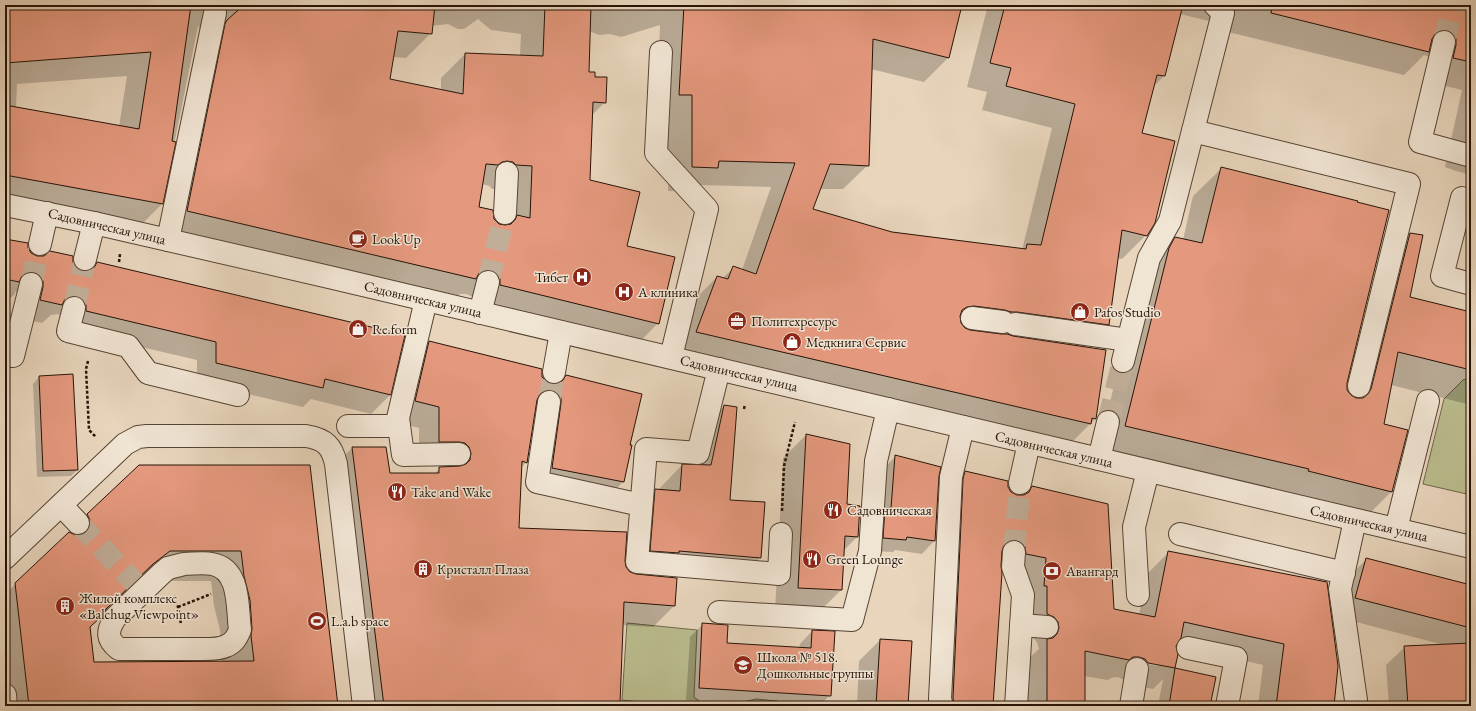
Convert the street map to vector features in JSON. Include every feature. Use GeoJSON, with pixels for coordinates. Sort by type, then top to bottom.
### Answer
{"type":"FeatureCollection","features":[{"type":"Feature","properties":{"kind":"street"},"geometry":{"type":"LineString","coordinates":[[1123,361],[1149,258],[1170,221],[1194,131],[1223,13],[1215,5]]}},
{"type":"Feature","properties":{"kind":"street"},"geometry":{"type":"LineString","coordinates":[[168,240],[215,13]]}},
{"type":"Feature","properties":{"kind":"street"},"geometry":{"type":"LineString","coordinates":[[1444,42],[1420,142],[1471,156]]}},
{"type":"Feature","properties":{"kind":"street"},"geometry":{"type":"LineString","coordinates":[[661,52],[656,154],[707,209],[671,357]]}},
{"type":"Feature","properties":{"kind":"street"},"geometry":{"type":"LineString","coordinates":[[1194,131],[1409,184],[1359,386]]}},
{"type":"Feature","properties":{"kind":"street"},"geometry":{"type":"LineString","coordinates":[[506,213],[507,173]]}},
{"type":"Feature","properties":{"kind":"street"},"geometry":{"type":"LineString","coordinates":[[1462,198],[1442,276],[1471,284]]}},
{"type":"Feature","properties":{"kind":"street","name":"Садовническая улица"},"geometry":{"type":"LineString","coordinates":[[5,205],[94,222],[1471,547]]}},
{"type":"Feature","properties":{"kind":"street"},"geometry":{"type":"LineString","coordinates":[[40,244],[47,213]]}},
{"type":"Feature","properties":{"kind":"street"},"geometry":{"type":"LineString","coordinates":[[85,259],[94,222]]}},
{"type":"Feature","properties":{"kind":"street"},"geometry":{"type":"LineString","coordinates":[[480,313],[488,282]]}},
{"type":"Feature","properties":{"kind":"street"},"geometry":{"type":"LineString","coordinates":[[13,356],[31,284]]}},
{"type":"Feature","properties":{"kind":"street"},"geometry":{"type":"LineString","coordinates":[[426,300],[398,418],[403,455],[459,454]]}},
{"type":"Feature","properties":{"kind":"street"},"geometry":{"type":"LineString","coordinates":[[74,308],[68,331],[128,346],[148,373],[238,395]]}},
{"type":"Feature","properties":{"kind":"street"},"geometry":{"type":"LineString","coordinates":[[972,318],[1128,340]]}},
{"type":"Feature","properties":{"kind":"street"},"geometry":{"type":"LineString","coordinates":[[554,372],[561,332]]}},
{"type":"Feature","properties":{"kind":"street"},"geometry":{"type":"LineString","coordinates":[[719,369],[698,453],[646,449],[637,562],[779,574],[781,534]]}},
{"type":"Feature","properties":{"kind":"street"},"geometry":{"type":"LineString","coordinates":[[549,402],[537,482],[641,505]]}},
{"type":"Feature","properties":{"kind":"street"},"geometry":{"type":"LineString","coordinates":[[1396,529],[1428,402]]}},
{"type":"Feature","properties":{"kind":"street"},"geometry":{"type":"LineString","coordinates":[[719,612],[852,620],[870,551],[876,461],[888,409]]}},
{"type":"Feature","properties":{"kind":"street"},"geometry":{"type":"LineString","coordinates":[[1099,459],[1108,422]]}},
{"type":"Feature","properties":{"kind":"street"},"geometry":{"type":"LineString","coordinates":[[348,426],[399,426]]}},
{"type":"Feature","properties":{"kind":"street"},"geometry":{"type":"LineString","coordinates":[[942,706],[940,691],[951,477],[963,427]]}},
{"type":"Feature","properties":{"kind":"street"},"geometry":{"type":"LineString","coordinates":[[5,558],[131,440],[147,436],[315,437],[330,447],[336,464],[364,706]]}},
{"type":"Feature","properties":{"kind":"street"},"geometry":{"type":"LineString","coordinates":[[1020,483],[1029,443]]}},
{"type":"Feature","properties":{"kind":"street"},"geometry":{"type":"LineString","coordinates":[[1138,595],[1134,527],[1148,471]]}},
{"type":"Feature","properties":{"kind":"street"},"geometry":{"type":"LineString","coordinates":[[61,505],[78,523]]}},
{"type":"Feature","properties":{"kind":"street"},"geometry":{"type":"LineString","coordinates":[[1355,520],[1340,589],[1356,706]]}},
{"type":"Feature","properties":{"kind":"street"},"geometry":{"type":"LineString","coordinates":[[1180,534],[1344,572]]}},
{"type":"Feature","properties":{"kind":"street"},"geometry":{"type":"LineString","coordinates":[[1014,552],[1013,567],[1023,595],[1016,706]]}},
{"type":"Feature","properties":{"kind":"street"},"geometry":{"type":"LineString","coordinates":[[184,564],[211,564],[220,566],[230,575],[234,585],[240,630],[232,644],[225,647],[184,649],[118,649],[113,645],[108,634],[109,627],[115,618],[139,588],[168,568],[184,564]]}},
{"type":"Feature","properties":{"kind":"street"},"geometry":{"type":"LineString","coordinates":[[1021,625],[1047,627]]}},
{"type":"Feature","properties":{"kind":"street"},"geometry":{"type":"LineString","coordinates":[[1188,648],[1236,658],[1227,706]]}},
{"type":"Feature","properties":{"kind":"street"},"geometry":{"type":"LineString","coordinates":[[1131,706],[1137,669]]}},
{"type":"Feature","properties":{"kind":"street"},"geometry":{"type":"LineString","coordinates":[[5,695],[6,706]]}},
{"type":"Feature","properties":{"kind":"path"},"geometry":{"type":"LineString","coordinates":[[119,262],[121,252]]}},
{"type":"Feature","properties":{"kind":"path"},"geometry":{"type":"LineString","coordinates":[[93,338],[86,369],[89,430],[113,456]]}},
{"type":"Feature","properties":{"kind":"path"},"geometry":{"type":"LineString","coordinates":[[744,410],[745,404]]}},
{"type":"Feature","properties":{"kind":"path"},"geometry":{"type":"LineString","coordinates":[[781,534],[784,466],[795,422]]}},
{"type":"Feature","properties":{"kind":"path"},"geometry":{"type":"LineString","coordinates":[[162,573],[178,606],[181,618],[184,649]]}},
{"type":"Feature","properties":{"kind":"path"},"geometry":{"type":"LineString","coordinates":[[178,606],[234,585]]}},
{"type":"Feature","properties":{"kind":"green space"},"geometry":{"type":"Polygon","coordinates":[[[1471,378],[1471,495],[1423,484],[1444,399],[1463,380],[1471,378]]]}},
{"type":"Feature","properties":{"kind":"green space"},"geometry":{"type":"Polygon","coordinates":[[[627,623],[697,630],[694,697],[706,706],[648,706],[648,703],[622,700],[627,623]]]}},
{"type":"Feature","properties":{"kind":"green space"},"geometry":{"type":"Polygon","coordinates":[[[756,699],[777,701],[785,706],[727,706],[756,699]]]}},
{"type":"Feature","properties":{"kind":"building"},"geometry":{"type":"Polygon","coordinates":[[[5,5],[191,5],[172,141],[176,142],[163,204],[5,175],[5,105],[139,129],[151,52],[5,63],[5,5]]]}},
{"type":"Feature","properties":{"kind":"building"},"geometry":{"type":"Polygon","coordinates":[[[244,5],[435,5],[432,34],[398,31],[390,79],[463,94],[465,53],[543,56],[545,5],[591,5],[589,72],[595,72],[595,77],[607,77],[606,103],[593,102],[590,180],[640,192],[627,246],[675,257],[659,324],[500,285],[500,279],[497,273],[491,270],[485,270],[479,273],[476,279],[187,211],[227,20],[244,5]],[[502,162],[498,165],[486,164],[479,207],[493,210],[494,219],[499,224],[511,224],[517,215],[530,218],[532,166],[516,165],[513,162],[502,162]]]}},
{"type":"Feature","properties":{"kind":"building"},"geometry":{"type":"Polygon","coordinates":[[[684,5],[962,5],[949,58],[873,39],[869,166],[830,164],[813,209],[892,232],[1026,249],[1027,244],[1041,245],[1075,104],[1006,86],[1011,68],[990,63],[1005,5],[1183,5],[1165,76],[1157,75],[1142,133],[1175,141],[1155,223],[1147,236],[1122,230],[1109,325],[974,306],[967,307],[962,310],[960,316],[961,323],[965,328],[970,330],[1007,334],[1106,350],[1096,419],[1092,418],[1091,424],[696,332],[717,276],[728,279],[733,266],[756,274],[795,163],[719,161],[718,168],[692,167],[692,95],[679,95],[684,5]]]}},
{"type":"Feature","properties":{"kind":"building"},"geometry":{"type":"Polygon","coordinates":[[[1272,5],[1471,5],[1471,62],[1453,58],[1456,39],[1453,33],[1447,30],[1440,30],[1435,34],[1432,39],[1429,52],[1271,13],[1272,5]]]}},
{"type":"Feature","properties":{"kind":"building"},"geometry":{"type":"Polygon","coordinates":[[[1221,167],[1389,210],[1347,383],[1347,390],[1356,398],[1363,398],[1371,389],[1410,233],[1423,235],[1410,297],[1471,312],[1471,370],[1398,352],[1384,424],[1408,430],[1392,492],[1308,471],[1309,469],[1125,426],[1169,248],[1175,237],[1202,243],[1221,167]]]}},
{"type":"Feature","properties":{"kind":"building"},"geometry":{"type":"Polygon","coordinates":[[[5,239],[28,243],[28,248],[31,253],[37,256],[44,256],[50,251],[73,256],[73,262],[76,268],[82,271],[88,271],[94,268],[97,262],[405,335],[391,395],[325,379],[323,388],[216,363],[216,342],[86,311],[86,305],[83,299],[77,296],[71,296],[65,299],[62,305],[40,300],[43,281],[39,275],[34,272],[27,272],[22,276],[19,282],[5,279],[5,239]]]}},
{"type":"Feature","properties":{"kind":"building"},"geometry":{"type":"Polygon","coordinates":[[[429,341],[542,369],[542,377],[551,384],[559,384],[566,375],[642,394],[630,445],[632,445],[624,482],[552,468],[561,398],[557,392],[551,390],[544,391],[540,394],[537,400],[527,463],[522,461],[519,528],[627,532],[625,561],[626,567],[630,572],[636,574],[677,578],[675,606],[624,602],[620,703],[607,702],[607,706],[384,706],[352,447],[386,447],[390,473],[439,473],[439,467],[460,466],[466,464],[470,460],[471,453],[469,447],[465,443],[439,442],[439,407],[415,401],[429,341]]]}},
{"type":"Feature","properties":{"kind":"building"},"geometry":{"type":"Polygon","coordinates":[[[73,374],[78,470],[43,471],[39,376],[73,374]]]}},
{"type":"Feature","properties":{"kind":"building"},"geometry":{"type":"Polygon","coordinates":[[[724,405],[737,407],[730,500],[765,502],[761,558],[679,551],[679,553],[650,551],[655,489],[680,491],[682,464],[711,465],[724,405]]]}},
{"type":"Feature","properties":{"kind":"building","name":"Садовническая"},"geometry":{"type":"Polygon","coordinates":[[[806,434],[850,444],[847,504],[860,506],[858,537],[845,536],[842,590],[798,588],[806,434]]]}},
{"type":"Feature","properties":{"kind":"building"},"geometry":{"type":"Polygon","coordinates":[[[895,455],[941,467],[939,476],[935,541],[907,537],[906,540],[883,538],[885,508],[891,508],[895,455]]]}},
{"type":"Feature","properties":{"kind":"building","name":"Жилой комплекс «Balchug Viewpoint»"},"geometry":{"type":"Polygon","coordinates":[[[139,465],[310,465],[338,706],[29,706],[15,583],[69,532],[75,535],[80,535],[86,532],[90,526],[90,520],[87,514],[139,465]],[[170,551],[153,564],[106,609],[102,616],[90,627],[94,662],[254,661],[251,636],[250,600],[244,576],[241,551],[170,551]]]}},
{"type":"Feature","properties":{"kind":"building"},"geometry":{"type":"Polygon","coordinates":[[[965,471],[1008,481],[1008,487],[1011,492],[1017,495],[1024,495],[1029,492],[1032,486],[1108,504],[1114,609],[1155,617],[1168,551],[1327,582],[1338,666],[1334,706],[1276,706],[1284,644],[1184,622],[1181,638],[1176,646],[1178,654],[1175,668],[1148,663],[1145,659],[1139,657],[1133,657],[1129,660],[1085,651],[1085,706],[1047,704],[1047,639],[1053,638],[1057,634],[1059,628],[1058,622],[1054,617],[1047,614],[1047,586],[1044,586],[1046,558],[1026,554],[1025,546],[1021,541],[1014,540],[1009,541],[1004,545],[1002,551],[1002,573],[993,706],[954,706],[953,698],[963,479],[965,471]]]}},
{"type":"Feature","properties":{"kind":"building"},"geometry":{"type":"Polygon","coordinates":[[[1366,558],[1471,585],[1471,628],[1355,598],[1366,558]]]}},
{"type":"Feature","properties":{"kind":"building"},"geometry":{"type":"Polygon","coordinates":[[[702,623],[728,625],[727,643],[811,648],[812,630],[835,631],[831,696],[699,688],[702,623]]]}},
{"type":"Feature","properties":{"kind":"building"},"geometry":{"type":"Polygon","coordinates":[[[880,639],[912,641],[908,706],[876,706],[880,639]]]}},
{"type":"Feature","properties":{"kind":"building"},"geometry":{"type":"Polygon","coordinates":[[[1471,643],[1471,706],[1408,706],[1404,646],[1471,643]]]}},
{"type":"Feature","properties":{"kind":"building"},"geometry":{"type":"Polygon","coordinates":[[[1175,668],[1216,677],[1210,706],[1169,706],[1175,668]]]}},
{"type":"Feature","properties":{"kind":"tunnel"},"geometry":{"type":"LineString","coordinates":[[1444,42],[1453,5]]}},
{"type":"Feature","properties":{"kind":"tunnel"},"geometry":{"type":"LineString","coordinates":[[488,282],[505,213]]}},
{"type":"Feature","properties":{"kind":"tunnel"},"geometry":{"type":"LineString","coordinates":[[31,284],[40,244]]}},
{"type":"Feature","properties":{"kind":"tunnel"},"geometry":{"type":"LineString","coordinates":[[74,308],[85,259]]}},
{"type":"Feature","properties":{"kind":"tunnel"},"geometry":{"type":"LineString","coordinates":[[1108,422],[1123,361]]}},
{"type":"Feature","properties":{"kind":"tunnel"},"geometry":{"type":"LineString","coordinates":[[549,402],[554,372]]}},
{"type":"Feature","properties":{"kind":"tunnel"},"geometry":{"type":"LineString","coordinates":[[1014,552],[1020,483]]}},
{"type":"Feature","properties":{"kind":"tunnel"},"geometry":{"type":"LineString","coordinates":[[78,523],[136,584]]}},
{"type":"Feature","properties":{"kind":"place","name":"Look Up"},"geometry":{"type":"Point","coordinates":[358,239]}},
{"type":"Feature","properties":{"kind":"place","name":"Тибет"},"geometry":{"type":"Point","coordinates":[582,277]}},
{"type":"Feature","properties":{"kind":"place","name":"А клиника"},"geometry":{"type":"Point","coordinates":[624,292]}},
{"type":"Feature","properties":{"kind":"place","name":"Pafos Studio"},"geometry":{"type":"Point","coordinates":[1080,312]}},
{"type":"Feature","properties":{"kind":"place","name":"Политехресурс"},"geometry":{"type":"Point","coordinates":[737,321]}},
{"type":"Feature","properties":{"kind":"place","name":"Re.form"},"geometry":{"type":"Point","coordinates":[358,329]}},
{"type":"Feature","properties":{"kind":"place","name":"Медкнига Сервис"},"geometry":{"type":"Point","coordinates":[792,342]}},
{"type":"Feature","properties":{"kind":"place","name":"Take and Wake"},"geometry":{"type":"Point","coordinates":[397,492]}},
{"type":"Feature","properties":{"kind":"place","name":"Садовническая"},"geometry":{"type":"Point","coordinates":[833,510]}},
{"type":"Feature","properties":{"kind":"place","name":"Green Lounge"},"geometry":{"type":"Point","coordinates":[812,559]}},
{"type":"Feature","properties":{"kind":"place","name":"Кристалл Плаза"},"geometry":{"type":"Point","coordinates":[423,569]}},
{"type":"Feature","properties":{"kind":"place","name":"Авангард"},"geometry":{"type":"Point","coordinates":[1052,571]}},
{"type":"Feature","properties":{"kind":"place","name":"Жилой комплекс «Balchug Viewpoint»"},"geometry":{"type":"Point","coordinates":[65,606]}},
{"type":"Feature","properties":{"kind":"place","name":"L.a.b space"},"geometry":{"type":"Point","coordinates":[317,621]}},
{"type":"Feature","properties":{"kind":"place","name":"Школа № 518. Дошкольные группы"},"geometry":{"type":"Point","coordinates":[743,665]}}]}
